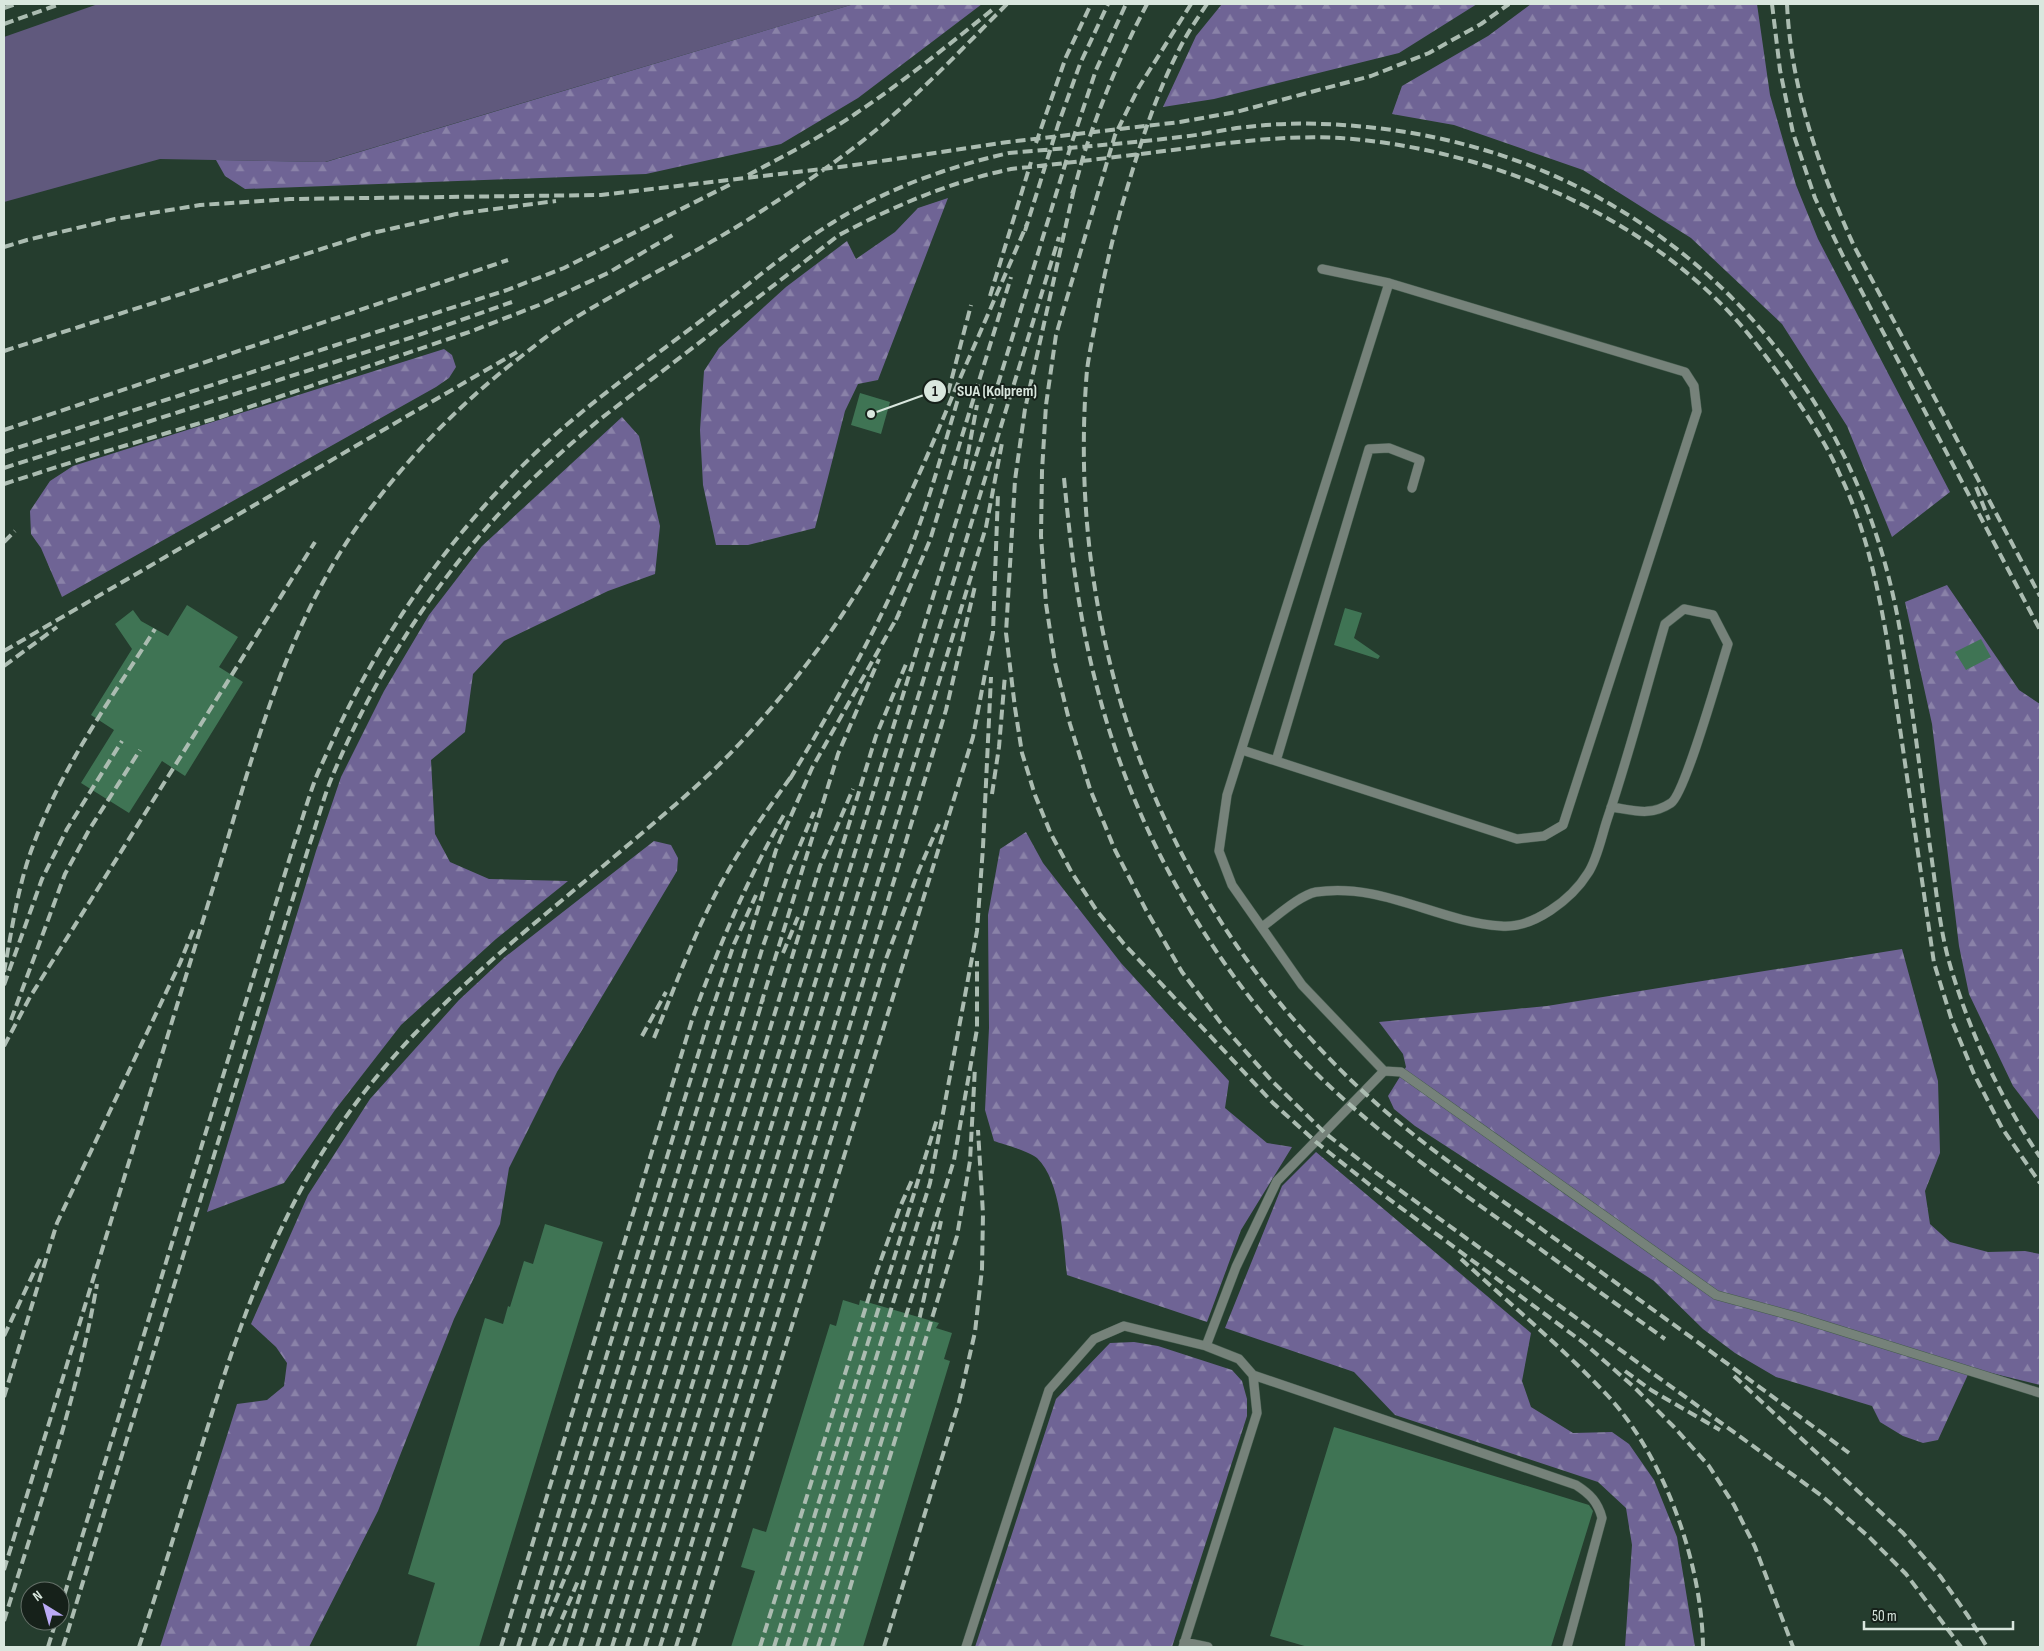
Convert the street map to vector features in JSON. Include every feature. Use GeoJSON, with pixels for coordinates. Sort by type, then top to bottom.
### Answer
{"type":"FeatureCollection","features":[{"type":"Feature","properties":{"kind":"lane"},"geometry":{"type":"LineString","coordinates":[[1242,750],[1517,839],[1544,836],[1563,825],[1697,411],[1694,386],[1685,372],[1389,283],[1322,269]]}},
{"type":"Feature","properties":{"kind":"lane"},"geometry":{"type":"LineString","coordinates":[[1389,283],[1228,795],[1219,851],[1232,885],[1302,985],[1384,1071],[1401,1072],[1716,1295],[1797,1317],[2040,1393]]}},
{"type":"Feature","properties":{"kind":"lane"},"geometry":{"type":"LineString","coordinates":[[1276,761],[1370,449],[1390,448],[1420,460],[1412,488]]}},
{"type":"Feature","properties":{"kind":"lane"},"geometry":{"type":"LineString","coordinates":[[1262,927],[1291,905],[1314,892],[1346,891],[1380,895],[1471,921],[1503,927],[1529,921],[1551,910],[1572,894],[1590,872],[1665,624],[1684,609],[1713,615],[1728,644],[1687,773],[1672,802],[1650,813],[1611,807]]}},
{"type":"Feature","properties":{"kind":"lane"},"geometry":{"type":"LineString","coordinates":[[1206,1346],[1236,1267],[1277,1181],[1384,1071]]}},
{"type":"Feature","properties":{"kind":"lane"},"geometry":{"type":"LineString","coordinates":[[966,1647],[1049,1390],[1094,1339],[1124,1326],[1206,1346],[1239,1359],[1253,1375],[1576,1485],[1587,1492],[1599,1508],[1602,1518],[1567,1647]]}},
{"type":"Feature","properties":{"kind":"lane"},"geometry":{"type":"LineString","coordinates":[[1208,1647],[1183,1645],[1257,1413],[1253,1375]]}},
{"type":"Feature","properties":{"kind":"shaded area"},"geometry":{"type":"Polygon","coordinates":[[[98,4],[854,4],[325,162],[160,159],[4,202],[4,37],[98,4]]]}},
{"type":"Feature","properties":{"kind":"green space"},"geometry":{"type":"Polygon","coordinates":[[[854,4],[982,4],[858,98],[781,144],[646,174],[245,189],[225,176],[216,160],[326,162],[854,4]]]}},
{"type":"Feature","properties":{"kind":"green space"},"geometry":{"type":"Polygon","coordinates":[[[1222,4],[1477,4],[1399,53],[1214,99],[1163,107],[1196,36],[1222,4]]]}},
{"type":"Feature","properties":{"kind":"green space"},"geometry":{"type":"Polygon","coordinates":[[[1531,4],[1757,4],[1770,95],[1796,185],[1818,239],[1950,492],[1892,537],[1847,426],[1782,324],[1691,238],[1583,170],[1454,125],[1392,114],[1402,86],[1488,36],[1531,4]]]}},
{"type":"Feature","properties":{"kind":"green space"},"geometry":{"type":"Polygon","coordinates":[[[948,198],[878,380],[858,384],[845,411],[815,528],[748,545],[716,545],[703,485],[700,430],[704,371],[719,348],[786,287],[847,241],[856,259],[895,232],[918,208],[948,198]]]}},
{"type":"Feature","properties":{"kind":"green space"},"geometry":{"type":"Polygon","coordinates":[[[444,349],[452,355],[456,367],[449,378],[436,387],[62,597],[41,548],[31,534],[30,511],[50,481],[73,466],[444,349]]]}},
{"type":"Feature","properties":{"kind":"green space"},"geometry":{"type":"Polygon","coordinates":[[[622,417],[639,436],[660,526],[655,574],[608,591],[504,641],[473,674],[465,732],[431,760],[435,834],[450,862],[489,879],[568,881],[496,939],[401,1025],[335,1110],[284,1183],[207,1212],[316,851],[341,777],[384,691],[429,615],[482,546],[622,417]]]}},
{"type":"Feature","properties":{"kind":"green space"},"geometry":{"type":"Polygon","coordinates":[[[1947,585],[2019,690],[2040,704],[2040,1121],[2013,1086],[1969,994],[1959,946],[1932,724],[1905,602],[1947,585]]]}},
{"type":"Feature","properties":{"kind":"green space"},"geometry":{"type":"Polygon","coordinates":[[[1026,832],[1043,863],[1121,963],[1229,1081],[1225,1108],[1267,1143],[1292,1147],[1241,1230],[1207,1322],[1067,1275],[1060,1213],[1052,1182],[1045,1169],[1033,1155],[994,1141],[985,1110],[989,1028],[988,915],[1000,849],[1026,832]]]}},
{"type":"Feature","properties":{"kind":"green space"},"geometry":{"type":"Polygon","coordinates":[[[654,841],[671,845],[678,858],[677,871],[557,1072],[509,1168],[500,1224],[454,1319],[378,1511],[309,1647],[160,1647],[237,1404],[267,1400],[284,1386],[287,1363],[276,1347],[251,1324],[308,1195],[370,1099],[459,1000],[505,957],[654,841]]]}},
{"type":"Feature","properties":{"kind":"green space"},"geometry":{"type":"Polygon","coordinates":[[[1902,949],[1938,1081],[1940,1153],[1925,1191],[1930,1224],[1950,1242],[1988,1252],[2025,1251],[2040,1254],[2040,1385],[1971,1368],[1938,1440],[1923,1443],[1903,1436],[1880,1422],[1872,1406],[1776,1377],[1735,1353],[1703,1329],[1654,1281],[1415,1126],[1394,1109],[1388,1096],[1406,1067],[1403,1054],[1379,1022],[1547,1006],[1902,949]]]}},
{"type":"Feature","properties":{"kind":"green space"},"geometry":{"type":"Polygon","coordinates":[[[1316,1152],[1531,1333],[1522,1381],[1531,1407],[1573,1433],[1612,1432],[1629,1444],[1654,1480],[1677,1537],[1695,1647],[1625,1647],[1632,1545],[1626,1508],[1598,1482],[1395,1415],[1354,1372],[1225,1328],[1282,1186],[1316,1152]]]}},
{"type":"Feature","properties":{"kind":"green space"},"geometry":{"type":"Polygon","coordinates":[[[1134,1342],[1158,1346],[1232,1370],[1242,1381],[1247,1399],[1247,1416],[1172,1647],[975,1647],[1056,1399],[1110,1343],[1134,1342]]]}},
{"type":"Feature","properties":{"kind":"building"},"geometry":{"type":"Polygon","coordinates":[[[860,393],[890,402],[881,434],[851,425],[860,393]]]}},
{"type":"Feature","properties":{"kind":"building"},"geometry":{"type":"Polygon","coordinates":[[[187,605],[238,637],[219,667],[243,682],[185,776],[162,761],[129,813],[81,783],[114,730],[91,715],[132,649],[115,624],[133,610],[141,621],[168,636],[187,605]]]}},
{"type":"Feature","properties":{"kind":"building"},"geometry":{"type":"Polygon","coordinates":[[[1345,608],[1362,613],[1354,638],[1380,656],[1378,659],[1334,645],[1345,608]]]}},
{"type":"Feature","properties":{"kind":"building"},"geometry":{"type":"Polygon","coordinates":[[[1981,639],[1991,657],[1966,670],[1955,652],[1981,639]]]}},
{"type":"Feature","properties":{"kind":"building"},"geometry":{"type":"Polygon","coordinates":[[[545,1224],[603,1242],[479,1647],[416,1647],[435,1583],[408,1574],[485,1318],[503,1324],[524,1261],[533,1264],[545,1224]]]}},
{"type":"Feature","properties":{"kind":"building"},"geometry":{"type":"Polygon","coordinates":[[[843,1300],[859,1305],[860,1300],[939,1323],[936,1328],[952,1333],[944,1359],[950,1361],[863,1647],[731,1647],[755,1571],[741,1567],[753,1528],[766,1532],[830,1324],[836,1326],[843,1300]]]}},
{"type":"Feature","properties":{"kind":"building"},"geometry":{"type":"Polygon","coordinates":[[[1334,1427],[1589,1505],[1593,1511],[1551,1647],[1308,1647],[1270,1636],[1334,1427]]]}},
{"type":"Feature","properties":{"kind":"railway"},"geometry":{"type":"LineString","coordinates":[[4,8],[16,4]]}},
{"type":"Feature","properties":{"kind":"railway"},"geometry":{"type":"LineString","coordinates":[[4,24],[60,4]]}},
{"type":"Feature","properties":{"kind":"railway"},"geometry":{"type":"LineString","coordinates":[[4,1570],[260,732],[293,646],[312,604],[334,563],[359,524],[414,455],[500,373],[562,326],[610,297],[733,229],[833,163],[876,130],[910,100],[1007,4]]}},
{"type":"Feature","properties":{"kind":"railway"},"geometry":{"type":"LineString","coordinates":[[1036,143],[1066,57],[1091,4]]}},
{"type":"Feature","properties":{"kind":"railway"},"geometry":{"type":"LineString","coordinates":[[1025,231],[1058,125],[1080,64],[1108,4]]}},
{"type":"Feature","properties":{"kind":"railway"},"geometry":{"type":"LineString","coordinates":[[612,1647],[1072,142],[1096,70],[1126,4]]}},
{"type":"Feature","properties":{"kind":"railway"},"geometry":{"type":"LineString","coordinates":[[1072,194],[1105,96],[1147,4]]}},
{"type":"Feature","properties":{"kind":"railway"},"geometry":{"type":"LineString","coordinates":[[1191,4],[1139,87],[1115,135],[1056,335],[1046,405],[1041,536],[1046,604],[1055,663],[1070,724],[1090,789],[1115,850],[1146,910],[1182,972],[1223,1026],[1271,1080],[1325,1133],[1375,1172],[1822,1496],[1869,1537],[1906,1574],[1961,1647]]}},
{"type":"Feature","properties":{"kind":"railway"},"geometry":{"type":"LineString","coordinates":[[1207,4],[1173,61],[1156,100],[1142,141],[1111,248],[1087,370],[1084,465],[1091,558],[1107,649],[1132,738],[1167,824],[1211,906],[1264,983],[1326,1055],[1351,1080],[1403,1126],[1458,1169],[1849,1453]]}},
{"type":"Feature","properties":{"kind":"railway"},"geometry":{"type":"LineString","coordinates":[[4,247],[115,219],[200,205],[290,199],[601,195],[848,166],[1008,142],[1180,122],[1236,112],[1371,76],[1429,53],[1481,24],[1509,4]]}},
{"type":"Feature","properties":{"kind":"railway"},"geometry":{"type":"LineString","coordinates":[[1772,4],[1780,70],[1793,133],[1815,198],[1843,256],[2040,630]]}},
{"type":"Feature","properties":{"kind":"railway"},"geometry":{"type":"LineString","coordinates":[[1787,4],[1794,67],[1801,97],[1818,158],[1841,217],[1854,246],[2040,596]]}},
{"type":"Feature","properties":{"kind":"railway"},"geometry":{"type":"LineString","coordinates":[[748,175],[816,138],[873,102],[908,77],[992,10]]}},
{"type":"Feature","properties":{"kind":"railway"},"geometry":{"type":"LineString","coordinates":[[69,1581],[311,792],[336,733],[357,691],[404,611],[459,535],[522,466],[556,434],[613,387],[786,255],[832,223],[895,190],[940,172],[1009,153],[1137,142],[1262,125],[1292,124],[1367,127],[1470,146],[1564,180],[1650,229],[1725,291],[1789,365],[1840,449],[1879,542],[1902,643],[1938,906],[1950,965],[1967,1015],[1999,1088],[2025,1135],[2040,1157]]}},
{"type":"Feature","properties":{"kind":"railway"},"geometry":{"type":"LineString","coordinates":[[63,1647],[326,794],[349,739],[367,703],[408,632],[431,598],[482,533],[520,491],[599,420],[839,235],[923,196],[988,174],[1011,169],[1272,139],[1340,138],[1415,148],[1467,160],[1518,177],[1568,198],[1616,223],[1660,252],[1702,286],[1739,323],[1768,359],[1813,425],[1830,454],[1849,494],[1874,576],[1887,639],[1934,963],[1952,1021],[1974,1074],[2002,1128],[2040,1183]]}},
{"type":"Feature","properties":{"kind":"railway"},"geometry":{"type":"LineString","coordinates":[[990,296],[1031,162]]}},
{"type":"Feature","properties":{"kind":"railway"},"geometry":{"type":"LineString","coordinates":[[4,452],[507,290],[564,268],[733,183]]}},
{"type":"Feature","properties":{"kind":"railway"},"geometry":{"type":"LineString","coordinates":[[1074,189],[1025,409],[1015,480],[1006,633],[1022,753],[1035,795],[1051,834],[1072,873],[1097,911],[1124,944],[1273,1103],[1316,1142],[1370,1185],[1584,1343],[1635,1388],[1674,1427],[1709,1466],[1734,1505],[1755,1547],[1793,1647]]}},
{"type":"Feature","properties":{"kind":"railway"},"geometry":{"type":"LineString","coordinates":[[4,351],[368,234],[456,214],[556,201]]}},
{"type":"Feature","properties":{"kind":"railway"},"geometry":{"type":"LineString","coordinates":[[139,1647],[217,1396],[248,1307],[285,1221],[331,1139],[359,1099],[419,1029],[452,996],[521,934],[701,782],[729,755],[763,717],[824,641],[876,560],[909,497],[1027,224]]}},
{"type":"Feature","properties":{"kind":"railway"},"geometry":{"type":"LineString","coordinates":[[4,484],[220,417],[472,331],[539,305],[608,273],[676,233]]}},
{"type":"Feature","properties":{"kind":"railway"},"geometry":{"type":"LineString","coordinates":[[627,1647],[1059,237]]}},
{"type":"Feature","properties":{"kind":"railway"},"geometry":{"type":"LineString","coordinates":[[4,430],[508,260]]}},
{"type":"Feature","properties":{"kind":"railway"},"geometry":{"type":"LineString","coordinates":[[896,620],[930,540],[1011,277]]}},
{"type":"Feature","properties":{"kind":"railway"},"geometry":{"type":"LineString","coordinates":[[4,468],[416,336],[512,302]]}},
{"type":"Feature","properties":{"kind":"railway"},"geometry":{"type":"LineString","coordinates":[[948,393],[971,305]]}},
{"type":"Feature","properties":{"kind":"railway"},"geometry":{"type":"LineString","coordinates":[[4,651],[517,352]]}},
{"type":"Feature","properties":{"kind":"railway"},"geometry":{"type":"LineString","coordinates":[[790,779],[833,705],[898,579],[924,512],[958,399]]}},
{"type":"Feature","properties":{"kind":"railway"},"geometry":{"type":"LineString","coordinates":[[965,469],[977,405]]}},
{"type":"Feature","properties":{"kind":"railway"},"geometry":{"type":"LineString","coordinates":[[645,1647],[986,527],[1002,443]]}},
{"type":"Feature","properties":{"kind":"railway"},"geometry":{"type":"LineString","coordinates":[[1064,478],[1081,612],[1091,665],[1113,743],[1132,794],[1155,844],[1180,893],[1208,939],[1274,1027],[1310,1067],[1351,1106],[1440,1177],[1665,1339]]}},
{"type":"Feature","properties":{"kind":"railway"},"geometry":{"type":"LineString","coordinates":[[1976,487],[1989,520]]}},
{"type":"Feature","properties":{"kind":"railway"},"geometry":{"type":"LineString","coordinates":[[693,1647],[973,737],[993,632],[998,493]]}},
{"type":"Feature","properties":{"kind":"railway"},"geometry":{"type":"LineString","coordinates":[[4,542],[15,531]]}},
{"type":"Feature","properties":{"kind":"railway"},"geometry":{"type":"LineString","coordinates":[[4,1046],[30,997],[315,542]]}},
{"type":"Feature","properties":{"kind":"railway"},"geometry":{"type":"LineString","coordinates":[[660,1647],[946,710],[975,586]]}},
{"type":"Feature","properties":{"kind":"railway"},"geometry":{"type":"LineString","coordinates":[[533,1647],[776,850],[812,768],[899,614]]}},
{"type":"Feature","properties":{"kind":"railway"},"geometry":{"type":"LineString","coordinates":[[4,666],[57,627]]}},
{"type":"Feature","properties":{"kind":"railway"},"geometry":{"type":"LineString","coordinates":[[4,972],[24,874],[45,815],[73,760],[155,629]]}},
{"type":"Feature","properties":{"kind":"railway"},"geometry":{"type":"LineString","coordinates":[[761,1004],[838,754],[879,659]]}},
{"type":"Feature","properties":{"kind":"railway"},"geometry":{"type":"LineString","coordinates":[[597,1647],[876,736],[906,664]]}},
{"type":"Feature","properties":{"kind":"railway"},"geometry":{"type":"LineString","coordinates":[[992,794],[999,747],[1005,675]]}},
{"type":"Feature","properties":{"kind":"railway"},"geometry":{"type":"LineString","coordinates":[[787,1647],[930,1183],[977,931],[991,677]]}},
{"type":"Feature","properties":{"kind":"railway"},"geometry":{"type":"LineString","coordinates":[[4,985],[42,879],[67,829],[122,741]]}},
{"type":"Feature","properties":{"kind":"railway"},"geometry":{"type":"LineString","coordinates":[[11,1020],[65,874],[89,830],[140,750]]}},
{"type":"Feature","properties":{"kind":"railway"},"geometry":{"type":"LineString","coordinates":[[654,1038],[688,954],[716,893],[750,835],[793,774]]}},
{"type":"Feature","properties":{"kind":"railway"},"geometry":{"type":"LineString","coordinates":[[580,1647],[820,866],[853,789]]}},
{"type":"Feature","properties":{"kind":"railway"},"geometry":{"type":"LineString","coordinates":[[549,1616],[593,1503],[763,946],[789,871],[814,812]]}},
{"type":"Feature","properties":{"kind":"railway"},"geometry":{"type":"LineString","coordinates":[[501,1647],[692,1020],[734,914],[758,863],[785,813]]}},
{"type":"Feature","properties":{"kind":"railway"},"geometry":{"type":"LineString","coordinates":[[676,1647],[886,959],[919,870],[939,824]]}},
{"type":"Feature","properties":{"kind":"railway"},"geometry":{"type":"LineString","coordinates":[[518,1647],[708,1022],[734,944],[756,895]]}},
{"type":"Feature","properties":{"kind":"railway"},"geometry":{"type":"LineString","coordinates":[[783,953],[798,917]]}},
{"type":"Feature","properties":{"kind":"railway"},"geometry":{"type":"LineString","coordinates":[[4,1397],[57,1223],[180,963],[194,928]]}},
{"type":"Feature","properties":{"kind":"railway"},"geometry":{"type":"LineString","coordinates":[[804,1647],[954,1160],[977,1029],[977,961]]}},
{"type":"Feature","properties":{"kind":"railway"},"geometry":{"type":"LineString","coordinates":[[642,1036],[666,992]]}},
{"type":"Feature","properties":{"kind":"railway"},"geometry":{"type":"LineString","coordinates":[[564,1647],[763,999]]}},
{"type":"Feature","properties":{"kind":"railway"},"geometry":{"type":"LineString","coordinates":[[832,1647],[957,1236],[970,1161],[975,1067]]}},
{"type":"Feature","properties":{"kind":"railway"},"geometry":{"type":"LineString","coordinates":[[774,1647],[937,1119]]}},
{"type":"Feature","properties":{"kind":"railway"},"geometry":{"type":"LineString","coordinates":[[884,1647],[959,1402],[975,1332],[982,1269],[983,1214],[978,1130]]}},
{"type":"Feature","properties":{"kind":"railway"},"geometry":{"type":"LineString","coordinates":[[760,1647],[877,1271],[900,1207],[912,1180]]}},
{"type":"Feature","properties":{"kind":"railway"},"geometry":{"type":"LineString","coordinates":[[818,1647],[920,1316],[941,1221]]}},
{"type":"Feature","properties":{"kind":"railway"},"geometry":{"type":"LineString","coordinates":[[4,1336],[40,1259]]}},
{"type":"Feature","properties":{"kind":"railway"},"geometry":{"type":"LineString","coordinates":[[1461,1259],[1554,1343],[1608,1396],[1628,1421],[1647,1450],[1663,1481],[1688,1547],[1696,1581],[1703,1647]]}},
{"type":"Feature","properties":{"kind":"railway"},"geometry":{"type":"LineString","coordinates":[[4,1621],[68,1412],[89,1327],[97,1284]]}},
{"type":"Feature","properties":{"kind":"railway"},"geometry":{"type":"LineString","coordinates":[[1625,1371],[1651,1390],[1720,1430]]}},
{"type":"Feature","properties":{"kind":"railway"},"geometry":{"type":"LineString","coordinates":[[1734,1376],[1903,1533],[1940,1576],[1987,1647]]}},
{"type":"Feature","properties":{"kind":"railway"},"geometry":{"type":"LineString","coordinates":[[550,1647],[578,1581]]}},
{"type":"Feature","properties":{"kind":"railway"},"geometry":{"type":"LineString","coordinates":[[48,1647],[53,1631]]}},
{"type":"Feature","properties":{"kind":"place","name":"SUA (Kolprem)"},"geometry":{"type":"Point","coordinates":[871,414]}}]}
